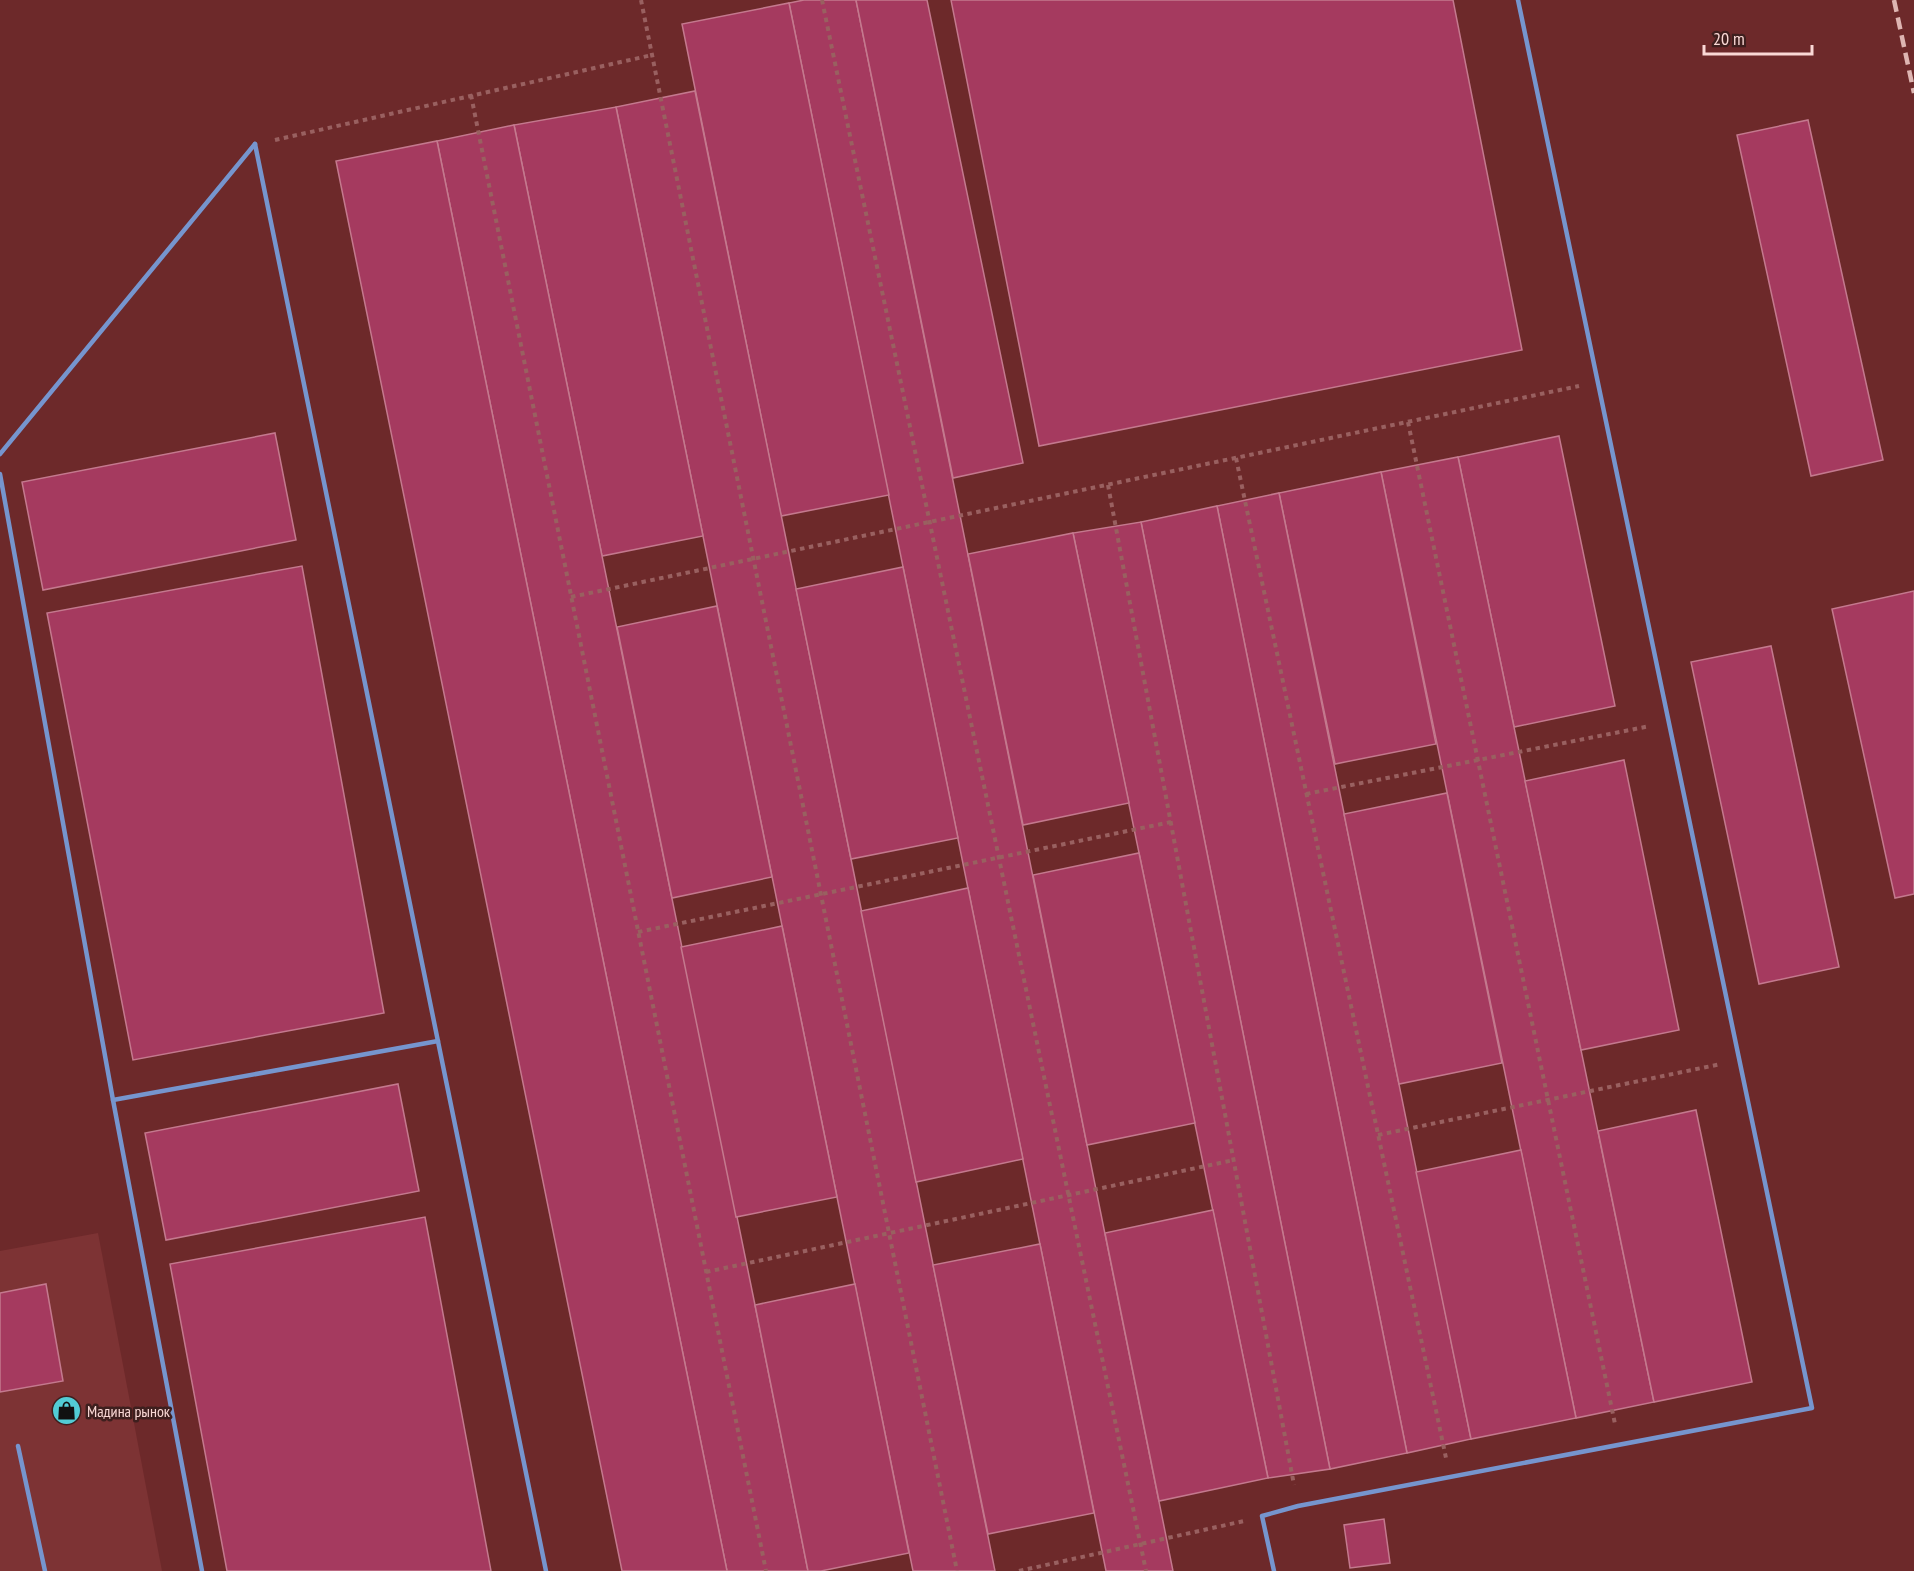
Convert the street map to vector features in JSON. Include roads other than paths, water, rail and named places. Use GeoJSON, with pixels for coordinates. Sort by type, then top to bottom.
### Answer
{"type":"FeatureCollection","features":[{"type":"Feature","properties":{"kind":"lane"},"geometry":{"type":"LineString","coordinates":[[1274,1571],[1262,1516],[1298,1506],[1450,1476],[1620,1446],[1812,1408],[1518,0]]}},
{"type":"Feature","properties":{"kind":"lane"},"geometry":{"type":"LineString","coordinates":[[0,454],[255,144],[546,1571]]}},
{"type":"Feature","properties":{"kind":"lane"},"geometry":{"type":"LineString","coordinates":[[0,474],[113,1100],[202,1571]]}},
{"type":"Feature","properties":{"kind":"lane"},"geometry":{"type":"LineString","coordinates":[[113,1100],[438,1041]]}},
{"type":"Feature","properties":{"kind":"lane"},"geometry":{"type":"LineString","coordinates":[[18,1446],[45,1571]]}},
{"type":"Feature","properties":{"kind":"railway"},"geometry":{"type":"LineString","coordinates":[[1894,0],[1914,93]]}},
{"type":"Feature","properties":{"kind":"place","name":"Мадина рынок"},"geometry":{"type":"Point","coordinates":[66,1411]}}]}
